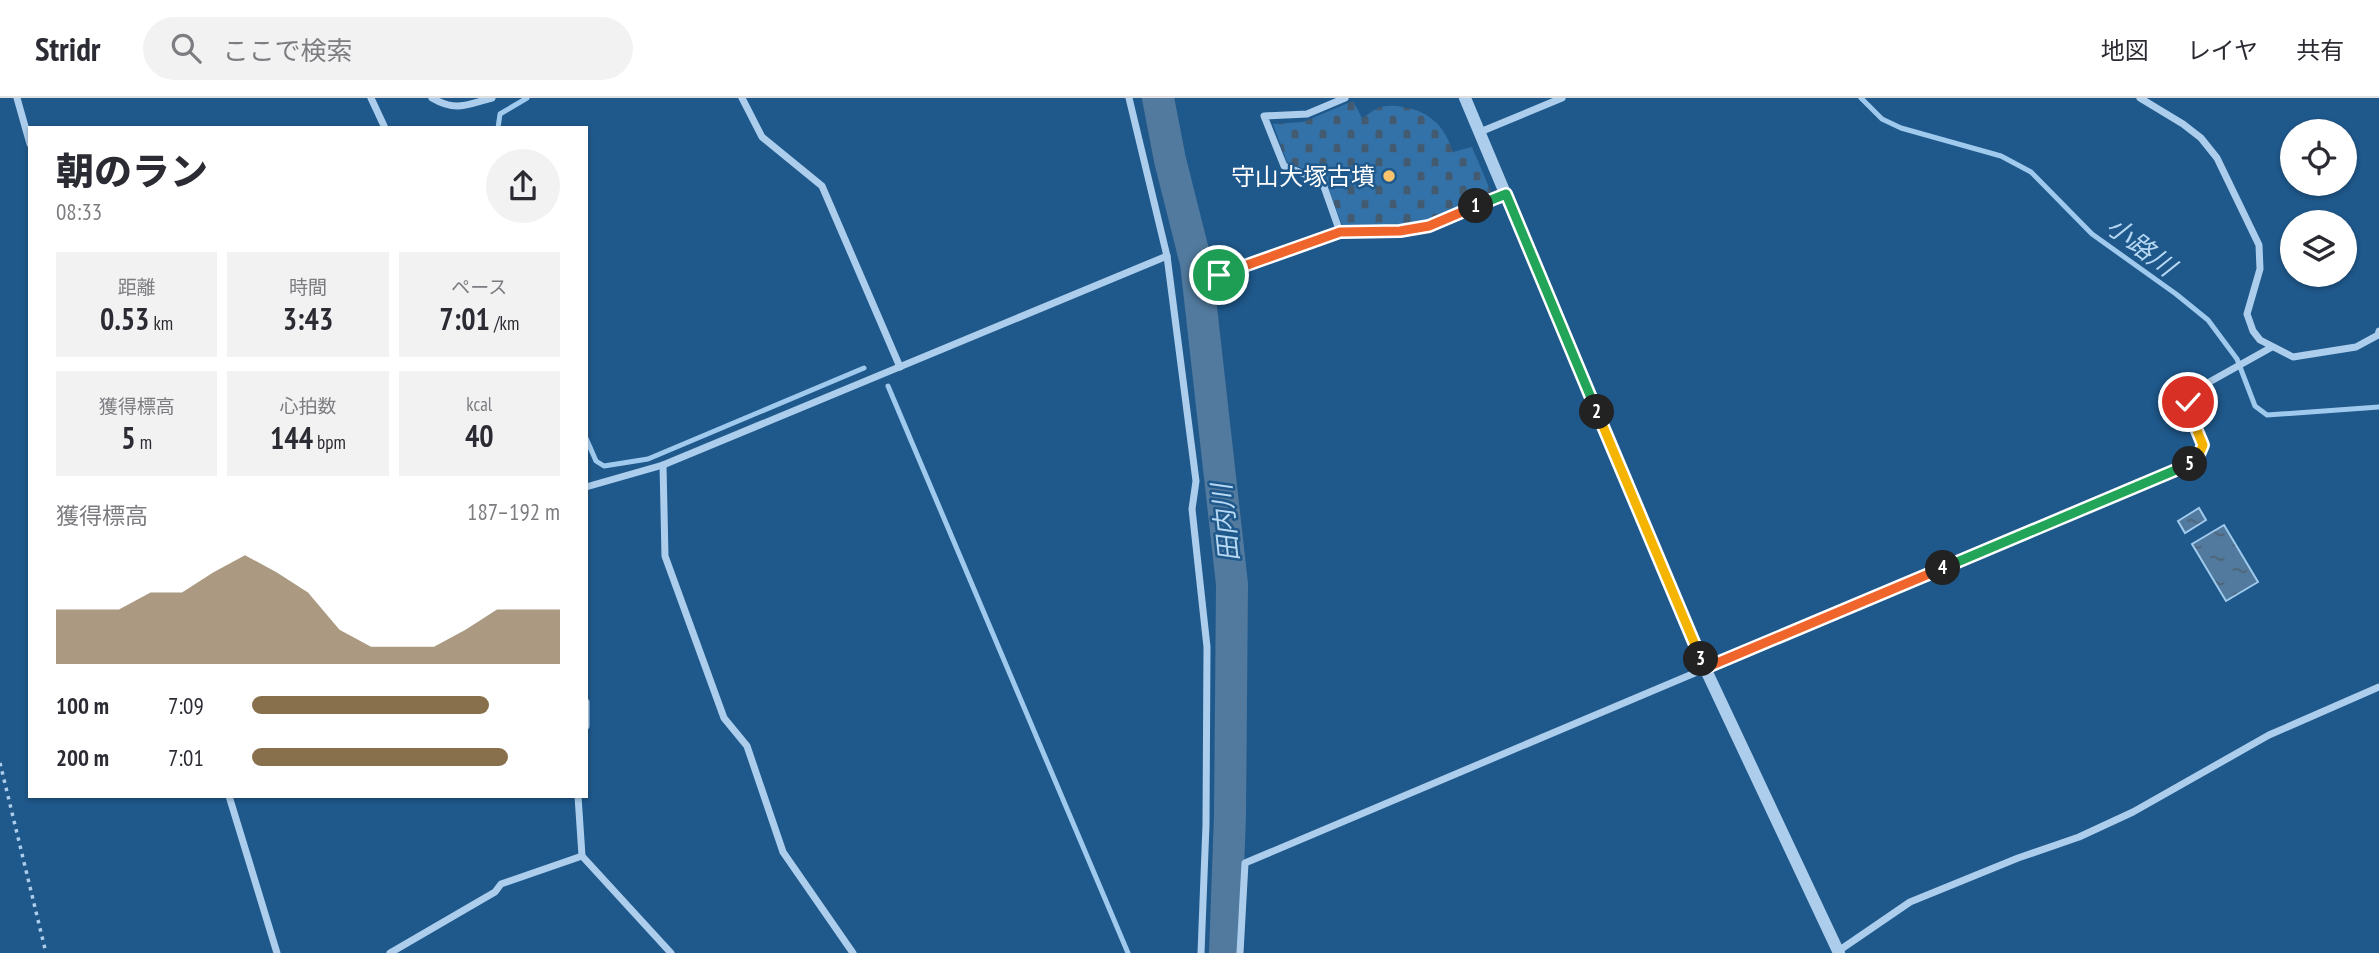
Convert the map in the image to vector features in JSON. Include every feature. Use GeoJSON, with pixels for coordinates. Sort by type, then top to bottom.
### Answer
{"type":"FeatureCollection","features":[{"type":"Feature","properties":{"kind":"street"},"geometry":{"type":"LineString","coordinates":[[16,98],[28,137]]}},
{"type":"Feature","properties":{"kind":"street"},"geometry":{"type":"LineString","coordinates":[[371,98],[384,126]]}},
{"type":"Feature","properties":{"kind":"street"},"geometry":{"type":"LineString","coordinates":[[432,98],[458,108],[492,98]]}},
{"type":"Feature","properties":{"kind":"street"},"geometry":{"type":"LineString","coordinates":[[742,98],[762,137],[822,186],[900,367]]}},
{"type":"Feature","properties":{"kind":"street"},"geometry":{"type":"LineString","coordinates":[[1129,98],[1167,256],[1196,481],[1192,509],[1207,647],[1206,825],[1200,953]]}},
{"type":"Feature","properties":{"kind":"street"},"geometry":{"type":"LineString","coordinates":[[1340,232],[1322,181],[1284,166],[1264,116],[1307,114],[1345,98]]}},
{"type":"Feature","properties":{"kind":"street"},"geometry":{"type":"LineString","coordinates":[[1465,98],[1705,668],[1837,952],[1910,902],[2133,813],[2269,735],[2379,687]]}},
{"type":"Feature","properties":{"kind":"street"},"geometry":{"type":"LineString","coordinates":[[1480,132],[1562,98]]}},
{"type":"Feature","properties":{"kind":"street"},"geometry":{"type":"LineString","coordinates":[[2140,98],[2201,138],[2217,158],[2259,244],[2260,268],[2247,314],[2253,331],[2260,340],[2293,357],[2356,348],[2379,334]]}},
{"type":"Feature","properties":{"kind":"street"},"geometry":{"type":"LineString","coordinates":[[1219,275],[1340,232],[1400,231],[1429,226],[1506,194]]}},
{"type":"Feature","properties":{"kind":"street"},"geometry":{"type":"LineString","coordinates":[[588,486],[663,465],[1167,256]]}},
{"type":"Feature","properties":{"kind":"street"},"geometry":{"type":"LineString","coordinates":[[1240,953],[1245,863],[2192,463],[2197,459],[2203,445],[2188,409],[2195,390],[2272,347]]}},
{"type":"Feature","properties":{"kind":"street"},"geometry":{"type":"LineString","coordinates":[[663,465],[665,556],[724,718],[747,746],[783,852],[853,953]]}},
{"type":"Feature","properties":{"kind":"street"},"geometry":{"type":"LineString","coordinates":[[230,798],[277,953]]}},
{"type":"Feature","properties":{"kind":"street"},"geometry":{"type":"LineString","coordinates":[[578,798],[582,856],[671,953]]}},
{"type":"Feature","properties":{"kind":"street"},"geometry":{"type":"LineString","coordinates":[[390,953],[495,892],[501,884],[582,856]]}},
{"type":"Feature","properties":{"kind":"path"},"geometry":{"type":"LineString","coordinates":[[0,762],[46,953]]}},
{"type":"Feature","properties":{"kind":"green space"},"geometry":{"type":"Polygon","coordinates":[[[1353,101],[1362,118],[1379,108],[1389,106],[1413,109],[1429,116],[1446,135],[1453,152],[1472,147],[1491,192],[1429,220],[1398,227],[1343,227],[1324,177],[1287,162],[1273,124],[1303,122],[1353,101]]]}},
{"type":"Feature","properties":{"kind":"water"},"geometry":{"type":"Polygon","coordinates":[[[2199,508],[2206,520],[2185,533],[2178,521],[2199,508]]]}},
{"type":"Feature","properties":{"kind":"water"},"geometry":{"type":"Polygon","coordinates":[[[2224,525],[2258,582],[2226,601],[2192,544],[2224,525]]]}},
{"type":"Feature","properties":{"kind":"waterway"},"geometry":{"type":"LineString","coordinates":[[498,126],[500,114],[527,98]]}},
{"type":"Feature","properties":{"kind":"waterway","name":"田内川"},"geometry":{"type":"LineString","coordinates":[[1158,98],[1170,160],[1196,263],[1232,584],[1230,815],[1225,953]]}},
{"type":"Feature","properties":{"kind":"waterway","name":"小路川"},"geometry":{"type":"LineString","coordinates":[[1861,98],[1882,119],[1901,128],[2001,156],[2031,172],[2092,234],[2208,320],[2237,359],[2255,406],[2267,415],[2379,407]]}},
{"type":"Feature","properties":{"kind":"waterway"},"geometry":{"type":"LineString","coordinates":[[588,443],[596,461],[604,466],[648,459],[864,368]]}},
{"type":"Feature","properties":{"kind":"waterway"},"geometry":{"type":"LineString","coordinates":[[888,386],[1128,953]]}},
{"type":"Feature","properties":{"kind":"place","name":"守山大塚古墳"},"geometry":{"type":"Point","coordinates":[1389,176]}},
{"type":"Feature","properties":{"kind":"route"},"geometry":{"type":"LineString","coordinates":[[1219,275],[1340,232],[1400,231],[1429,226],[1506,194],[1705,668],[2192,463],[2201,453],[2203,445],[2188,409],[2188,402]]}}]}
